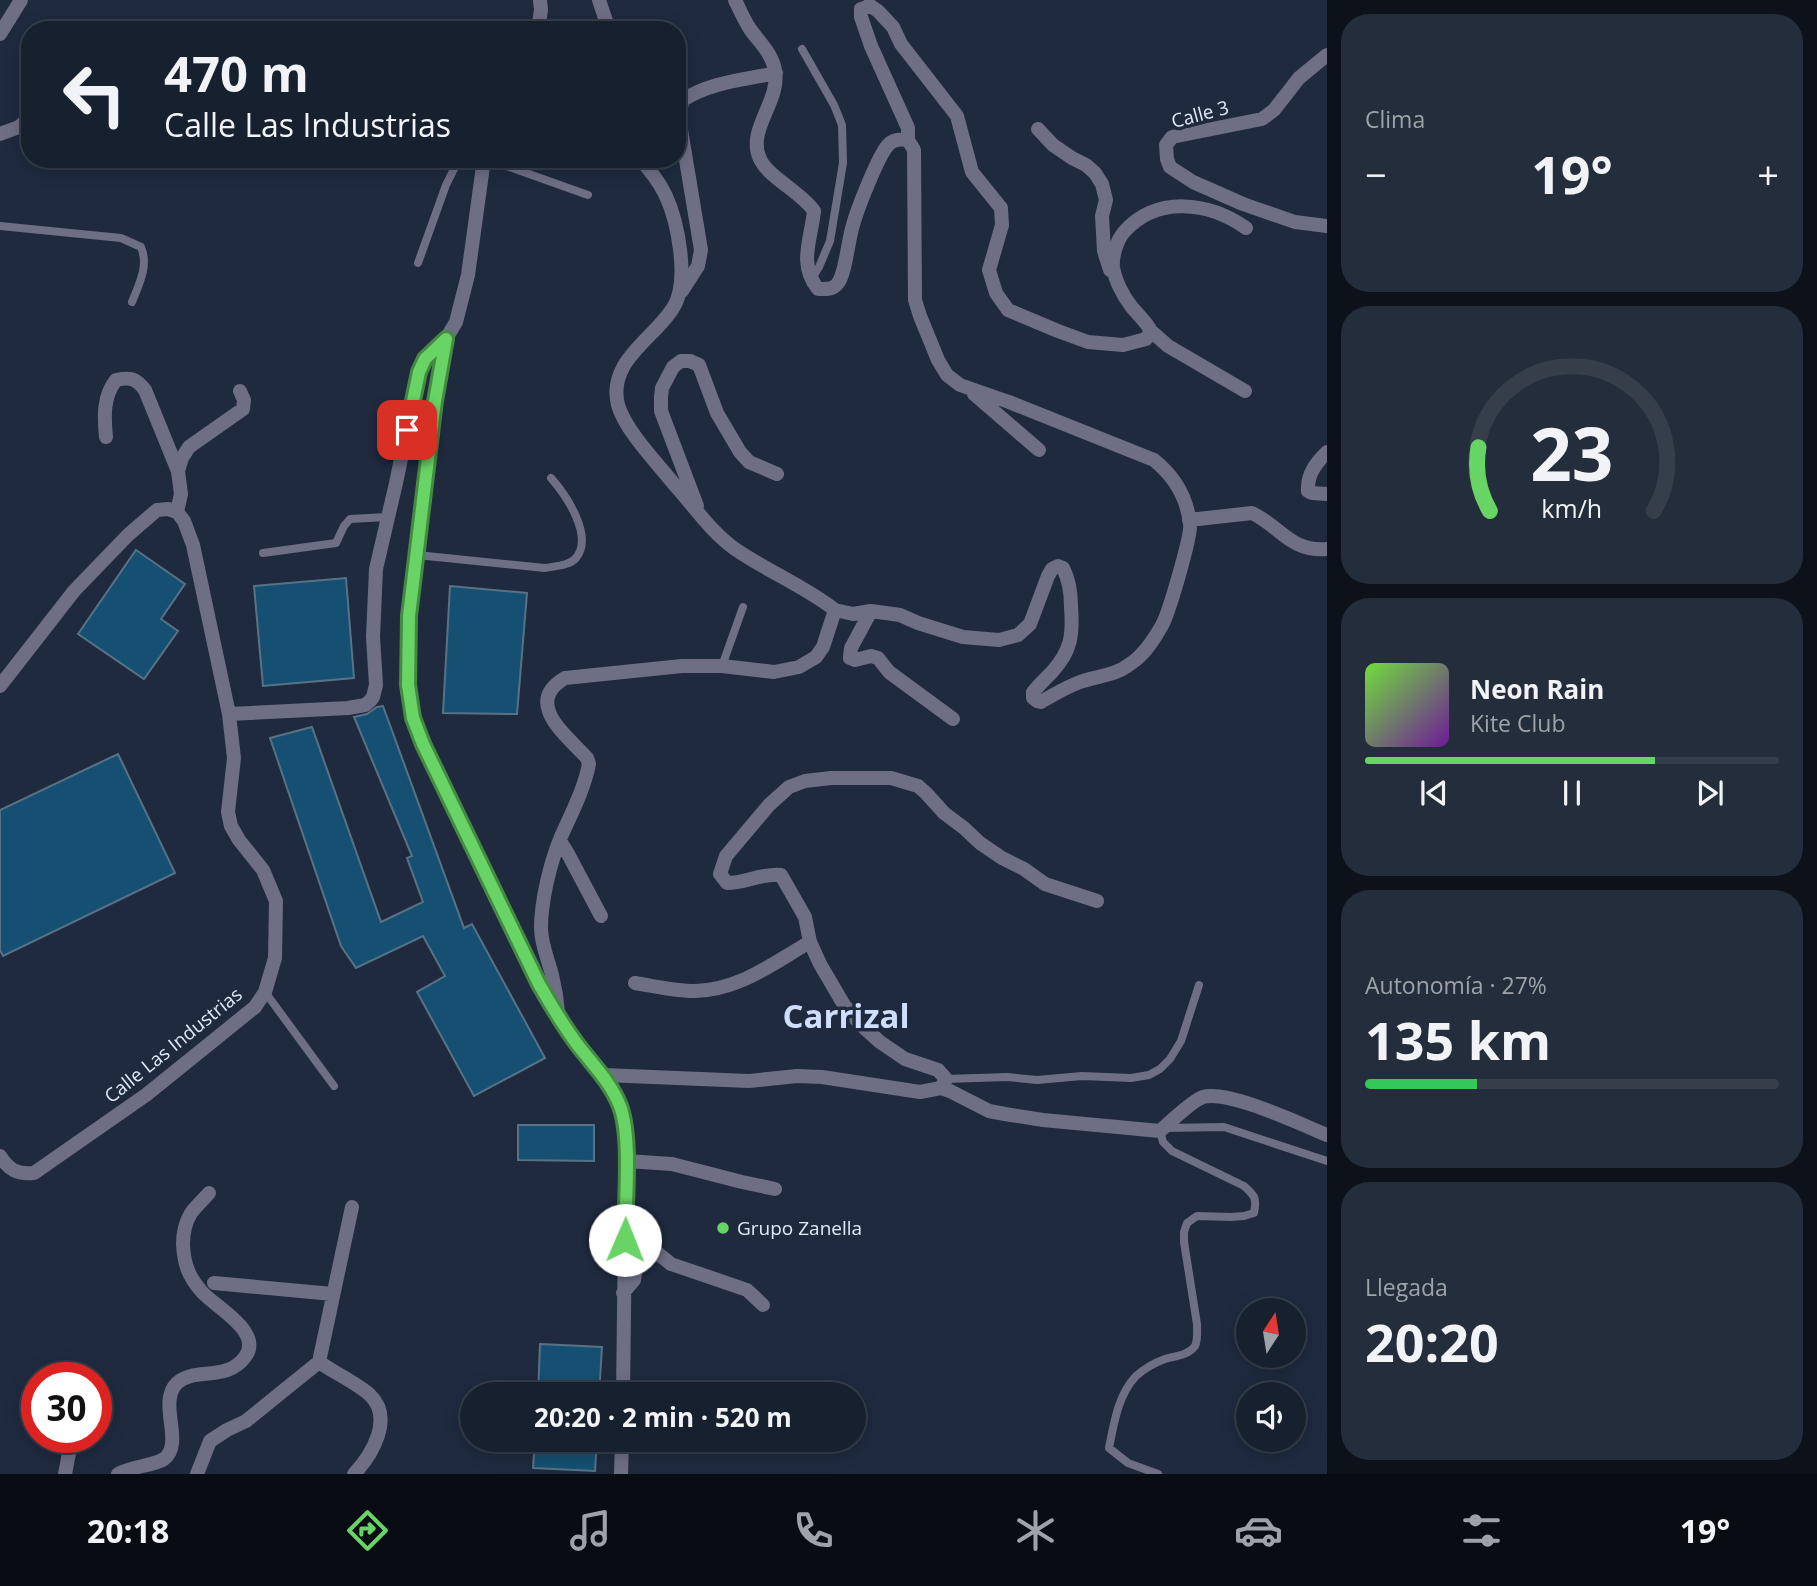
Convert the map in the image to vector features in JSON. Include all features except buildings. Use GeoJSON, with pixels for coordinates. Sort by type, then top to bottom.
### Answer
{"type":"FeatureCollection","features":[{"type":"Feature","properties":{"kind":"street"},"geometry":{"type":"LineString","coordinates":[[0,34],[21,0]]}},
{"type":"Feature","properties":{"kind":"street"},"geometry":{"type":"LineString","coordinates":[[539,21],[540,0]]}},
{"type":"Feature","properties":{"kind":"street"},"geometry":{"type":"LineString","coordinates":[[599,0],[607,21]]}},
{"type":"Feature","properties":{"kind":"street"},"geometry":{"type":"LineString","coordinates":[[606,0],[608,21]]}},
{"type":"Feature","properties":{"kind":"street"},"geometry":{"type":"LineString","coordinates":[[735,0],[773,62],[776,73],[772,100],[760,128],[756,148],[761,161],[814,211],[807,254],[811,279],[818,289],[836,286],[841,277],[853,224],[888,144],[896,140],[908,140]]}},
{"type":"Feature","properties":{"kind":"street"},"geometry":{"type":"LineString","coordinates":[[1039,450],[947,375],[920,316],[915,300],[914,150],[908,140],[908,128],[871,46],[861,9],[869,5],[878,11],[957,116],[972,172],[1001,208],[1002,225],[989,270],[996,293],[1008,310],[1088,341],[1123,345],[1146,339],[1151,331]]}},
{"type":"Feature","properties":{"kind":"street","name":"Calle 3"},"geometry":{"type":"LineString","coordinates":[[1327,55],[1299,78],[1274,110],[1262,119],[1172,137],[1166,145],[1170,167],[1193,182],[1243,204],[1295,222],[1327,226]]}},
{"type":"Feature","properties":{"kind":"street"},"geometry":{"type":"LineString","coordinates":[[686,98],[707,87],[776,73]]}},
{"type":"Feature","properties":{"kind":"street"},"geometry":{"type":"LineString","coordinates":[[0,134],[21,125]]}},
{"type":"Feature","properties":{"kind":"street"},"geometry":{"type":"LineString","coordinates":[[1038,129],[1054,145],[1086,165],[1102,184],[1105,200],[1102,216],[1104,251],[1109,269],[1129,304],[1151,331],[1168,346],[1244,391]]}},
{"type":"Feature","properties":{"kind":"street"},"geometry":{"type":"LineString","coordinates":[[686,160],[701,250],[698,266],[664,321],[632,353],[615,390],[619,408],[643,446],[703,520],[734,548],[835,610],[853,614],[871,611],[900,615],[963,637],[999,640],[1018,635],[1030,624],[1052,569],[1058,566],[1063,568],[1071,597],[1073,630],[1065,653],[1033,692],[1033,698],[1041,702],[1078,683],[1114,674],[1144,653],[1163,625],[1191,527],[1176,483],[1167,470],[1154,460],[1009,402],[967,389]]}},
{"type":"Feature","properties":{"kind":"street"},"geometry":{"type":"LineString","coordinates":[[229,714],[348,708],[365,705],[373,697],[376,685],[373,637],[376,569],[419,372],[425,359],[446,339],[456,322],[468,275],[483,168]]}},
{"type":"Feature","properties":{"kind":"street"},"geometry":{"type":"LineString","coordinates":[[646,168],[666,196],[675,226],[681,260],[680,295]]}},
{"type":"Feature","properties":{"kind":"street"},"geometry":{"type":"LineString","coordinates":[[1115,277],[1112,264],[1119,238],[1132,223],[1152,211],[1189,206],[1215,212],[1247,228]]}},
{"type":"Feature","properties":{"kind":"street"},"geometry":{"type":"LineString","coordinates":[[446,339],[435,401],[409,616],[408,685],[413,718],[539,984],[559,1019],[604,1075],[620,1107],[625,1131],[626,1161],[623,1382]]}},
{"type":"Feature","properties":{"kind":"street"},"geometry":{"type":"LineString","coordinates":[[703,520],[661,411],[662,388],[673,367],[681,361],[699,365],[717,413],[740,452],[749,462],[777,474]]}},
{"type":"Feature","properties":{"kind":"street"},"geometry":{"type":"LineString","coordinates":[[0,686],[74,591],[128,535],[157,510],[177,512],[181,494],[178,471],[145,390],[138,380],[127,377],[116,380],[108,391],[104,417],[106,437]]}},
{"type":"Feature","properties":{"kind":"street"},"geometry":{"type":"LineString","coordinates":[[178,471],[189,447],[243,408],[244,400],[240,391]]}},
{"type":"Feature","properties":{"kind":"street"},"geometry":{"type":"LineString","coordinates":[[1327,452],[1314,466],[1307,485],[1308,491],[1312,493],[1327,494]]}},
{"type":"Feature","properties":{"kind":"street","name":"Calle Las Industrias"},"geometry":{"type":"LineString","coordinates":[[0,1156],[12,1170],[23,1175],[34,1174],[146,1095],[255,1007],[265,992],[275,957],[275,901],[263,870],[231,826],[229,812],[234,758],[229,714],[194,545],[184,521],[177,512]]}},
{"type":"Feature","properties":{"kind":"street"},"geometry":{"type":"LineString","coordinates":[[1189,520],[1252,513],[1293,543],[1308,548],[1327,549]]}},
{"type":"Feature","properties":{"kind":"street"},"geometry":{"type":"LineString","coordinates":[[559,1019],[541,928],[548,877],[559,841],[576,806],[589,764],[587,758],[550,718],[548,695],[552,685],[565,678],[682,666],[722,666],[774,672],[799,667],[816,657],[823,646],[835,610]]}},
{"type":"Feature","properties":{"kind":"street"},"geometry":{"type":"LineString","coordinates":[[871,611],[851,648],[850,658],[878,658],[889,672],[953,719]]}},
{"type":"Feature","properties":{"kind":"street"},"geometry":{"type":"LineString","coordinates":[[1097,901],[1045,884],[980,843],[944,813],[918,786],[891,778],[831,778],[804,781],[789,787],[769,805],[726,856],[720,874],[727,883],[772,874],[781,875],[805,917],[810,942],[820,964],[844,1005],[859,1023],[905,1059],[938,1070],[943,1084],[950,1091],[989,1111],[1043,1120],[1162,1129],[1200,1098],[1213,1096],[1254,1106],[1327,1135]]}},
{"type":"Feature","properties":{"kind":"street"},"geometry":{"type":"LineString","coordinates":[[559,841],[601,916]]}},
{"type":"Feature","properties":{"kind":"street"},"geometry":{"type":"LineString","coordinates":[[635,983],[692,991],[711,990],[747,979],[810,942]]}},
{"type":"Feature","properties":{"kind":"street"},"geometry":{"type":"LineString","coordinates":[[604,1075],[749,1081],[797,1076],[822,1077],[919,1092],[943,1084]]}},
{"type":"Feature","properties":{"kind":"street"},"geometry":{"type":"LineString","coordinates":[[626,1161],[672,1164],[775,1189]]}},
{"type":"Feature","properties":{"kind":"street"},"geometry":{"type":"LineString","coordinates":[[118,1474],[126,1469],[165,1458],[171,1450],[169,1395],[177,1382],[234,1368],[248,1353],[249,1344],[245,1331],[201,1291],[184,1263],[183,1230],[191,1213],[209,1194]]}},
{"type":"Feature","properties":{"kind":"street"},"geometry":{"type":"LineString","coordinates":[[197,1474],[210,1441],[246,1421],[319,1362],[352,1207]]}},
{"type":"Feature","properties":{"kind":"street"},"geometry":{"type":"LineString","coordinates":[[623,1293],[634,1280],[640,1246],[646,1244],[671,1264],[747,1290],[763,1305]]}},
{"type":"Feature","properties":{"kind":"street"},"geometry":{"type":"LineString","coordinates":[[214,1283],[333,1294]]}},
{"type":"Feature","properties":{"kind":"street"},"geometry":{"type":"LineString","coordinates":[[319,1362],[369,1394],[377,1405],[381,1421],[376,1444],[355,1474]]}},
{"type":"Feature","properties":{"kind":"street"},"geometry":{"type":"LineString","coordinates":[[621,1474],[622,1452]]}},
{"type":"Feature","properties":{"kind":"street"},"geometry":{"type":"LineString","coordinates":[[65,1474],[69,1453]]}},
{"type":"Feature","properties":{"kind":"lane"},"geometry":{"type":"LineString","coordinates":[[802,49],[834,105],[842,125],[843,163],[830,241],[820,267],[811,279]]}},
{"type":"Feature","properties":{"kind":"lane"},"geometry":{"type":"LineString","coordinates":[[418,263],[454,168]]}},
{"type":"Feature","properties":{"kind":"lane"},"geometry":{"type":"LineString","coordinates":[[512,168],[588,195]]}},
{"type":"Feature","properties":{"kind":"lane"},"geometry":{"type":"LineString","coordinates":[[0,226],[51,233],[88,234],[121,239],[141,247],[145,257],[143,272],[132,302]]}},
{"type":"Feature","properties":{"kind":"lane"},"geometry":{"type":"LineString","coordinates":[[416,555],[545,568],[565,565],[576,558],[582,542],[579,523],[563,492],[551,478]]}},
{"type":"Feature","properties":{"kind":"lane"},"geometry":{"type":"LineString","coordinates":[[263,553],[336,542],[350,519],[387,517]]}},
{"type":"Feature","properties":{"kind":"lane"},"geometry":{"type":"LineString","coordinates":[[722,666],[743,607]]}},
{"type":"Feature","properties":{"kind":"lane"},"geometry":{"type":"LineString","coordinates":[[943,1084],[1007,1077],[1037,1080],[1082,1076],[1131,1078],[1149,1075],[1170,1059],[1181,1041],[1199,985]]}},
{"type":"Feature","properties":{"kind":"lane"},"geometry":{"type":"LineString","coordinates":[[265,992],[334,1086]]}},
{"type":"Feature","properties":{"kind":"lane"},"geometry":{"type":"LineString","coordinates":[[1158,1474],[1128,1463],[1109,1448],[1115,1418],[1123,1396],[1134,1378],[1146,1368],[1185,1354],[1195,1346],[1197,1324],[1184,1242],[1187,1223],[1197,1216],[1244,1216],[1254,1213],[1256,1201],[1244,1186],[1172,1151],[1163,1142],[1162,1129],[1224,1127],[1327,1161]]}},
{"type":"Feature","properties":{"kind":"place","name":"Grupo Zanella"},"geometry":{"type":"Point","coordinates":[723,1228]}},
{"type":"Feature","properties":{"kind":"district","name":"Carrizal"},"geometry":{"type":"Point","coordinates":[846,1016]}},
{"type":"Feature","properties":{"kind":"route"},"geometry":{"type":"LineString","coordinates":[[407,430],[419,372],[425,359],[446,339],[435,401],[409,616],[408,685],[413,718],[471,847],[539,984],[559,1019],[604,1075],[620,1107],[626,1148],[625,1240]]}}]}
